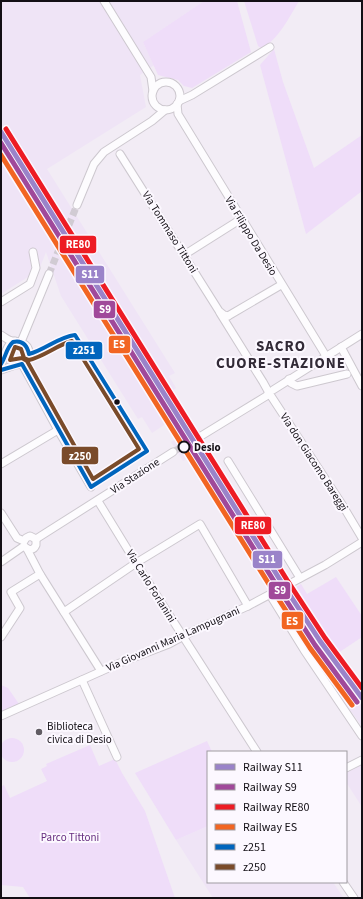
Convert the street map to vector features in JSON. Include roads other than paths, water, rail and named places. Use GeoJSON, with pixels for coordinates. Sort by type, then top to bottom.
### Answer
{"type":"FeatureCollection","features":[{"type":"Feature","properties":{"kind":"street"},"geometry":{"type":"LineString","coordinates":[[104,1],[151,77],[153,101],[156,105],[178,114]]}},
{"type":"Feature","properties":{"kind":"street"},"geometry":{"type":"LineString","coordinates":[[77,205],[94,164],[104,152],[178,103],[270,47]]}},
{"type":"Feature","properties":{"kind":"street"},"geometry":{"type":"LineString","coordinates":[[151,77],[163,83]]}},
{"type":"Feature","properties":{"kind":"street"},"geometry":{"type":"LineString","coordinates":[[153,91],[157,85],[167,82],[175,85],[180,92],[192,95]]}},
{"type":"Feature","properties":{"kind":"street"},"geometry":{"type":"LineString","coordinates":[[178,103],[180,92]]}},
{"type":"Feature","properties":{"kind":"street","name":"Via Filippo Da Desio"},"geometry":{"type":"LineString","coordinates":[[178,103],[178,114],[281,285],[326,356]]}},
{"type":"Feature","properties":{"kind":"street"},"geometry":{"type":"LineString","coordinates":[[152,121],[156,105]]}},
{"type":"Feature","properties":{"kind":"street","name":"Via Tommaso Tittoni"},"geometry":{"type":"LineString","coordinates":[[120,154],[271,393]]}},
{"type":"Feature","properties":{"kind":"street"},"geometry":{"type":"LineString","coordinates":[[184,255],[241,219]]}},
{"type":"Feature","properties":{"kind":"street"},"geometry":{"type":"LineString","coordinates":[[1,302],[30,284],[36,268],[33,252]]}},
{"type":"Feature","properties":{"kind":"street"},"geometry":{"type":"LineString","coordinates":[[18,342],[49,274]]}},
{"type":"Feature","properties":{"kind":"street"},"geometry":{"type":"LineString","coordinates":[[227,324],[226,319],[228,316],[281,285]]}},
{"type":"Feature","properties":{"kind":"street"},"geometry":{"type":"LineString","coordinates":[[219,312],[228,316]]}},
{"type":"Feature","properties":{"kind":"street"},"geometry":{"type":"LineString","coordinates":[[201,436],[362,334]]}},
{"type":"Feature","properties":{"kind":"street"},"geometry":{"type":"LineString","coordinates":[[1,336],[27,347],[29,354],[27,360],[1,370]]}},
{"type":"Feature","properties":{"kind":"street"},"geometry":{"type":"LineString","coordinates":[[1,336],[9,362],[19,364],[91,487]]}},
{"type":"Feature","properties":{"kind":"street"},"geometry":{"type":"LineString","coordinates":[[1,364],[10,344],[18,342]]}},
{"type":"Feature","properties":{"kind":"street"},"geometry":{"type":"LineString","coordinates":[[341,347],[362,386]]}},
{"type":"Feature","properties":{"kind":"street"},"geometry":{"type":"LineString","coordinates":[[286,381],[297,386],[347,374]]}},
{"type":"Feature","properties":{"kind":"street","name":"Via don Giacomo Bareggi"},"geometry":{"type":"LineString","coordinates":[[271,393],[362,538]]}},
{"type":"Feature","properties":{"kind":"street"},"geometry":{"type":"LineString","coordinates":[[1,464],[58,430]]}},
{"type":"Feature","properties":{"kind":"street","name":"Via Stazione"},"geometry":{"type":"LineString","coordinates":[[36,539],[173,452]]}},
{"type":"Feature","properties":{"kind":"street"},"geometry":{"type":"LineString","coordinates":[[228,461],[300,578]]}},
{"type":"Feature","properties":{"kind":"street","name":"Via Carlo Forlanini"},"geometry":{"type":"LineString","coordinates":[[98,500],[182,636],[256,751]]}},
{"type":"Feature","properties":{"kind":"street"},"geometry":{"type":"LineString","coordinates":[[1,513],[17,538],[31,549],[35,547]]}},
{"type":"Feature","properties":{"kind":"street"},"geometry":{"type":"LineString","coordinates":[[64,612],[136,563],[200,524],[248,606]]}},
{"type":"Feature","properties":{"kind":"street"},"geometry":{"type":"LineString","coordinates":[[36,566],[35,547],[37,543],[36,539],[30,536],[26,538],[25,545],[40,574],[101,671]]}},
{"type":"Feature","properties":{"kind":"street","name":"Via Giovanni Maria Lampugnani"},"geometry":{"type":"LineString","coordinates":[[1,716],[101,671],[169,644],[182,636],[248,606],[362,542]]}},
{"type":"Feature","properties":{"kind":"street"},"geometry":{"type":"LineString","coordinates":[[1,562],[25,545]]}},
{"type":"Feature","properties":{"kind":"street"},"geometry":{"type":"LineString","coordinates":[[1,637],[20,608],[11,592],[40,574]]}},
{"type":"Feature","properties":{"kind":"street"},"geometry":{"type":"LineString","coordinates":[[270,595],[304,650],[362,736]]}},
{"type":"Feature","properties":{"kind":"street"},"geometry":{"type":"LineString","coordinates":[[82,680],[117,757]]}},
{"type":"Feature","properties":{"kind":"street"},"geometry":{"type":"LineString","coordinates":[[347,768],[362,760]]}},
{"type":"Feature","properties":{"kind":"street"},"geometry":{"type":"LineString","coordinates":[[344,883],[354,898]]}},
{"type":"Feature","properties":{"kind":"tunnel"},"geometry":{"type":"LineString","coordinates":[[49,274],[77,205]]}},
{"type":"Feature","properties":{"kind":"tunnel"},"geometry":{"type":"LineString","coordinates":[[173,452],[201,436]]}},
{"type":"Feature","properties":{"kind":"rail line","name":"RE80"},"geometry":{"type":"LineString","coordinates":[[6,129],[287,580],[325,638],[362,688]]}},
{"type":"Feature","properties":{"kind":"rail line","name":"S11"},"geometry":{"type":"LineString","coordinates":[[1,132],[282,583],[320,641],[362,698]]}},
{"type":"Feature","properties":{"kind":"rail line","name":"S9"},"geometry":{"type":"LineString","coordinates":[[1,143],[277,586],[315,645],[357,702]]}},
{"type":"Feature","properties":{"kind":"rail line","name":"ES"},"geometry":{"type":"LineString","coordinates":[[1,155],[272,589],[310,648],[352,705]]}},
{"type":"Feature","properties":{"kind":"place","name":"Desio"},"geometry":{"type":"Point","coordinates":[184,447]}},
{"type":"Feature","properties":{"kind":"place","name":"Biblioteca civica di Desio"},"geometry":{"type":"Point","coordinates":[39,732]}},
{"type":"Feature","properties":{"kind":"district","name":"SACRO CUORE-STAZIONE"},"geometry":{"type":"Point","coordinates":[281,354]}},
{"type":"Feature","properties":{"kind":"park label","name":"Parco Tittoni"},"geometry":{"type":"Point","coordinates":[70,837]}}]}
